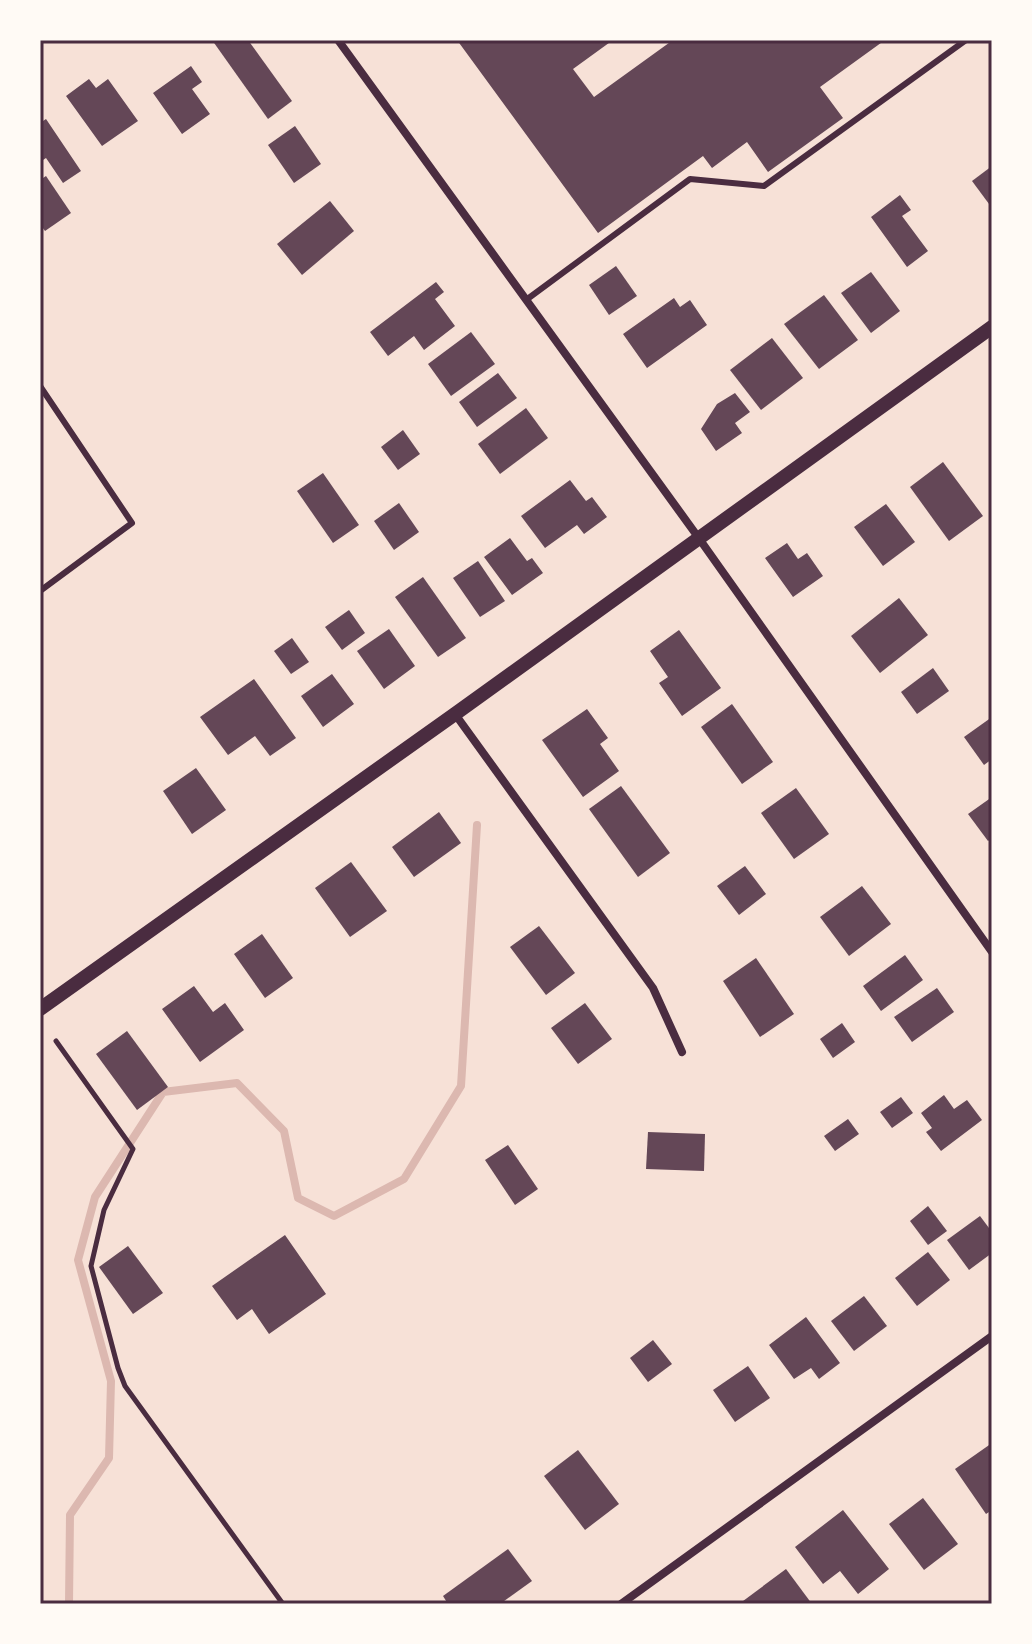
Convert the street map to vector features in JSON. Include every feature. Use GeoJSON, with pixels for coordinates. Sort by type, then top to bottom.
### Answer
{"type":"FeatureCollection","features":[{"type":"Feature","properties":{"kind":"street"},"geometry":{"type":"LineString","coordinates":[[338,40],[698,537],[992,952]]}},
{"type":"Feature","properties":{"kind":"street"},"geometry":{"type":"LineString","coordinates":[[41,1006],[455,714],[992,327]]}},
{"type":"Feature","properties":{"kind":"street"},"geometry":{"type":"LineString","coordinates":[[455,714],[653,988],[682,1052]]}},
{"type":"Feature","properties":{"kind":"street"},"geometry":{"type":"LineString","coordinates":[[621,1604],[992,1336]]}},
{"type":"Feature","properties":{"kind":"lane"},"geometry":{"type":"LineString","coordinates":[[526,300],[690,179],[764,186],[966,40]]}},
{"type":"Feature","properties":{"kind":"lane"},"geometry":{"type":"LineString","coordinates":[[40,386],[132,523],[40,591]]}},
{"type":"Feature","properties":{"kind":"path"},"geometry":{"type":"LineString","coordinates":[[56,1041],[133,1149],[104,1210],[91,1266],[125,1386],[283,1604]]}},
{"type":"Feature","properties":{"kind":"building"},"geometry":{"type":"Polygon","coordinates":[[[212,40],[248,40],[292,101],[268,119],[212,40]]]}},
{"type":"Feature","properties":{"kind":"building"},"geometry":{"type":"Polygon","coordinates":[[[457,40],[613,40],[573,69],[594,97],[673,40],[885,40],[820,87],[843,118],[768,172],[747,142],[712,168],[703,156],[598,233],[457,40]]]}},
{"type":"Feature","properties":{"kind":"building"},"geometry":{"type":"Polygon","coordinates":[[[191,66],[202,82],[192,89],[210,114],[182,134],[153,93],[191,66]]]}},
{"type":"Feature","properties":{"kind":"building"},"geometry":{"type":"Polygon","coordinates":[[[89,79],[96,88],[108,79],[138,121],[102,146],[66,96],[89,79]]]}},
{"type":"Feature","properties":{"kind":"building"},"geometry":{"type":"Polygon","coordinates":[[[46,119],[81,171],[63,183],[46,158],[40,162],[40,123],[46,119]]]}},
{"type":"Feature","properties":{"kind":"building"},"geometry":{"type":"Polygon","coordinates":[[[295,126],[321,164],[294,183],[268,145],[295,126]]]}},
{"type":"Feature","properties":{"kind":"building"},"geometry":{"type":"Polygon","coordinates":[[[992,166],[992,208],[972,181],[992,166]]]}},
{"type":"Feature","properties":{"kind":"building"},"geometry":{"type":"Polygon","coordinates":[[[46,176],[71,213],[45,231],[40,224],[40,180],[46,176]]]}},
{"type":"Feature","properties":{"kind":"building"},"geometry":{"type":"Polygon","coordinates":[[[900,195],[911,210],[902,216],[928,251],[907,267],[871,217],[900,195]]]}},
{"type":"Feature","properties":{"kind":"building"},"geometry":{"type":"Polygon","coordinates":[[[330,201],[354,231],[302,275],[277,244],[330,201]]]}},
{"type":"Feature","properties":{"kind":"building"},"geometry":{"type":"Polygon","coordinates":[[[616,266],[637,296],[609,315],[589,285],[616,266]]]}},
{"type":"Feature","properties":{"kind":"building"},"geometry":{"type":"Polygon","coordinates":[[[871,272],[900,311],[871,333],[841,293],[871,272]]]}},
{"type":"Feature","properties":{"kind":"building"},"geometry":{"type":"Polygon","coordinates":[[[436,282],[444,292],[435,299],[455,326],[424,350],[414,336],[388,356],[370,332],[436,282]]]}},
{"type":"Feature","properties":{"kind":"building"},"geometry":{"type":"Polygon","coordinates":[[[824,295],[858,340],[819,369],[784,324],[824,295]]]}},
{"type":"Feature","properties":{"kind":"building"},"geometry":{"type":"Polygon","coordinates":[[[674,298],[680,307],[690,300],[707,325],[647,368],[623,334],[674,298]]]}},
{"type":"Feature","properties":{"kind":"building"},"geometry":{"type":"Polygon","coordinates":[[[471,332],[495,364],[451,396],[428,364],[471,332]]]}},
{"type":"Feature","properties":{"kind":"building"},"geometry":{"type":"Polygon","coordinates":[[[772,338],[803,378],[761,410],[730,370],[772,338]]]}},
{"type":"Feature","properties":{"kind":"building"},"geometry":{"type":"Polygon","coordinates":[[[498,373],[517,398],[477,427],[459,402],[498,373]]]}},
{"type":"Feature","properties":{"kind":"building"},"geometry":{"type":"Polygon","coordinates":[[[735,393],[750,412],[735,423],[742,433],[716,451],[701,429],[717,404],[735,393]]]}},
{"type":"Feature","properties":{"kind":"building"},"geometry":{"type":"Polygon","coordinates":[[[526,408],[548,438],[500,474],[478,444],[526,408]]]}},
{"type":"Feature","properties":{"kind":"building"},"geometry":{"type":"Polygon","coordinates":[[[403,430],[420,454],[398,470],[381,447],[403,430]]]}},
{"type":"Feature","properties":{"kind":"building"},"geometry":{"type":"Polygon","coordinates":[[[943,462],[983,516],[949,541],[910,487],[943,462]]]}},
{"type":"Feature","properties":{"kind":"building"},"geometry":{"type":"Polygon","coordinates":[[[323,473],[359,525],[333,543],[297,491],[323,473]]]}},
{"type":"Feature","properties":{"kind":"building"},"geometry":{"type":"Polygon","coordinates":[[[570,480],[586,501],[592,497],[607,517],[584,534],[577,525],[545,548],[521,516],[570,480]]]}},
{"type":"Feature","properties":{"kind":"building"},"geometry":{"type":"Polygon","coordinates":[[[399,503],[419,532],[394,550],[374,521],[399,503]]]}},
{"type":"Feature","properties":{"kind":"building"},"geometry":{"type":"Polygon","coordinates":[[[886,504],[915,542],[883,566],[854,527],[886,504]]]}},
{"type":"Feature","properties":{"kind":"building"},"geometry":{"type":"Polygon","coordinates":[[[510,538],[527,561],[532,558],[543,573],[512,595],[484,557],[510,538]]]}},
{"type":"Feature","properties":{"kind":"building"},"geometry":{"type":"Polygon","coordinates":[[[787,543],[798,559],[807,553],[823,576],[793,597],[765,558],[787,543]]]}},
{"type":"Feature","properties":{"kind":"building"},"geometry":{"type":"Polygon","coordinates":[[[478,561],[505,601],[480,617],[453,578],[478,561]]]}},
{"type":"Feature","properties":{"kind":"building"},"geometry":{"type":"Polygon","coordinates":[[[423,577],[466,638],[438,657],[395,597],[423,577]]]}},
{"type":"Feature","properties":{"kind":"building"},"geometry":{"type":"Polygon","coordinates":[[[899,598],[928,635],[880,673],[851,636],[899,598]]]}},
{"type":"Feature","properties":{"kind":"building"},"geometry":{"type":"Polygon","coordinates":[[[349,610],[365,633],[342,650],[325,627],[349,610]]]}},
{"type":"Feature","properties":{"kind":"building"},"geometry":{"type":"Polygon","coordinates":[[[389,629],[415,666],[384,689],[357,651],[389,629]]]}},
{"type":"Feature","properties":{"kind":"building"},"geometry":{"type":"Polygon","coordinates":[[[679,630],[721,688],[682,716],[659,683],[668,677],[650,651],[679,630]]]}},
{"type":"Feature","properties":{"kind":"building"},"geometry":{"type":"Polygon","coordinates":[[[292,638],[309,662],[291,674],[274,651],[292,638]]]}},
{"type":"Feature","properties":{"kind":"building"},"geometry":{"type":"Polygon","coordinates":[[[933,668],[949,691],[917,714],[901,692],[933,668]]]}},
{"type":"Feature","properties":{"kind":"building"},"geometry":{"type":"Polygon","coordinates":[[[332,674],[354,704],[323,727],[301,696],[332,674]]]}},
{"type":"Feature","properties":{"kind":"building"},"geometry":{"type":"Polygon","coordinates":[[[254,679],[296,738],[270,756],[255,736],[228,755],[200,717],[254,679]]]}},
{"type":"Feature","properties":{"kind":"building"},"geometry":{"type":"Polygon","coordinates":[[[732,704],[773,762],[742,784],[701,727],[732,704]]]}},
{"type":"Feature","properties":{"kind":"building"},"geometry":{"type":"Polygon","coordinates":[[[587,709],[608,738],[600,744],[619,771],[583,797],[542,740],[587,709]]]}},
{"type":"Feature","properties":{"kind":"building"},"geometry":{"type":"Polygon","coordinates":[[[992,717],[992,759],[984,765],[964,737],[992,717]]]}},
{"type":"Feature","properties":{"kind":"building"},"geometry":{"type":"Polygon","coordinates":[[[196,768],[226,810],[192,834],[163,791],[196,768]]]}},
{"type":"Feature","properties":{"kind":"building"},"geometry":{"type":"Polygon","coordinates":[[[621,786],[670,853],[638,877],[589,809],[621,786]]]}},
{"type":"Feature","properties":{"kind":"building"},"geometry":{"type":"Polygon","coordinates":[[[796,788],[829,834],[794,859],[761,813],[796,788]]]}},
{"type":"Feature","properties":{"kind":"building"},"geometry":{"type":"Polygon","coordinates":[[[992,797],[992,838],[988,841],[968,814],[992,797]]]}},
{"type":"Feature","properties":{"kind":"building"},"geometry":{"type":"Polygon","coordinates":[[[439,812],[461,843],[414,877],[392,847],[439,812]]]}},
{"type":"Feature","properties":{"kind":"building"},"geometry":{"type":"Polygon","coordinates":[[[351,862],[387,911],[350,937],[315,888],[351,862]]]}},
{"type":"Feature","properties":{"kind":"building"},"geometry":{"type":"Polygon","coordinates":[[[745,866],[766,894],[739,915],[717,886],[745,866]]]}},
{"type":"Feature","properties":{"kind":"building"},"geometry":{"type":"Polygon","coordinates":[[[862,886],[891,924],[849,956],[820,917],[862,886]]]}},
{"type":"Feature","properties":{"kind":"building"},"geometry":{"type":"Polygon","coordinates":[[[539,926],[575,973],[546,995],[510,947],[539,926]]]}},
{"type":"Feature","properties":{"kind":"building"},"geometry":{"type":"Polygon","coordinates":[[[262,934],[293,978],[265,998],[234,954],[262,934]]]}},
{"type":"Feature","properties":{"kind":"building"},"geometry":{"type":"Polygon","coordinates":[[[905,955],[923,980],[881,1011],[863,986],[905,955]]]}},
{"type":"Feature","properties":{"kind":"building"},"geometry":{"type":"Polygon","coordinates":[[[756,958],[794,1014],[760,1037],[723,981],[756,958]]]}},
{"type":"Feature","properties":{"kind":"building"},"geometry":{"type":"Polygon","coordinates":[[[194,986],[213,1012],[225,1003],[244,1030],[200,1062],[162,1009],[194,986]]]}},
{"type":"Feature","properties":{"kind":"building"},"geometry":{"type":"Polygon","coordinates":[[[937,988],[954,1012],[912,1042],[894,1017],[937,988]]]}},
{"type":"Feature","properties":{"kind":"building"},"geometry":{"type":"Polygon","coordinates":[[[585,1003],[612,1039],[578,1064],[551,1028],[585,1003]]]}},
{"type":"Feature","properties":{"kind":"building"},"geometry":{"type":"Polygon","coordinates":[[[842,1023],[855,1042],[833,1058],[820,1039],[842,1023]]]}},
{"type":"Feature","properties":{"kind":"building"},"geometry":{"type":"Polygon","coordinates":[[[127,1031],[168,1087],[137,1110],[96,1054],[127,1031]]]}},
{"type":"Feature","properties":{"kind":"building"},"geometry":{"type":"Polygon","coordinates":[[[944,1095],[954,1109],[967,1100],[982,1120],[941,1151],[926,1132],[932,1128],[921,1113],[944,1095]]]}},
{"type":"Feature","properties":{"kind":"building"},"geometry":{"type":"Polygon","coordinates":[[[901,1097],[913,1113],[892,1128],[880,1112],[901,1097]]]}},
{"type":"Feature","properties":{"kind":"building"},"geometry":{"type":"Polygon","coordinates":[[[848,1119],[859,1134],[835,1151],[824,1136],[848,1119]]]}},
{"type":"Feature","properties":{"kind":"building"},"geometry":{"type":"Polygon","coordinates":[[[648,1132],[705,1134],[704,1171],[646,1169],[648,1132]]]}},
{"type":"Feature","properties":{"kind":"building"},"geometry":{"type":"Polygon","coordinates":[[[508,1145],[538,1189],[515,1205],[485,1160],[508,1145]]]}},
{"type":"Feature","properties":{"kind":"building"},"geometry":{"type":"Polygon","coordinates":[[[928,1206],[947,1231],[928,1245],[910,1221],[928,1206]]]}},
{"type":"Feature","properties":{"kind":"building"},"geometry":{"type":"Polygon","coordinates":[[[980,1216],[992,1232],[992,1253],[969,1270],[947,1240],[980,1216]]]}},
{"type":"Feature","properties":{"kind":"building"},"geometry":{"type":"Polygon","coordinates":[[[285,1235],[326,1294],[269,1334],[252,1309],[237,1320],[212,1286],[285,1235]]]}},
{"type":"Feature","properties":{"kind":"building"},"geometry":{"type":"Polygon","coordinates":[[[128,1246],[163,1293],[133,1314],[99,1267],[128,1246]]]}},
{"type":"Feature","properties":{"kind":"building"},"geometry":{"type":"Polygon","coordinates":[[[928,1252],[950,1280],[917,1306],[895,1278],[928,1252]]]}},
{"type":"Feature","properties":{"kind":"building"},"geometry":{"type":"Polygon","coordinates":[[[864,1296],[887,1326],[854,1351],[831,1321],[864,1296]]]}},
{"type":"Feature","properties":{"kind":"building"},"geometry":{"type":"Polygon","coordinates":[[[806,1317],[840,1363],[819,1379],[811,1368],[794,1379],[769,1345],[806,1317]]]}},
{"type":"Feature","properties":{"kind":"building"},"geometry":{"type":"Polygon","coordinates":[[[653,1340],[672,1364],[648,1382],[630,1358],[653,1340]]]}},
{"type":"Feature","properties":{"kind":"building"},"geometry":{"type":"Polygon","coordinates":[[[748,1366],[770,1398],[735,1422],[713,1390],[748,1366]]]}},
{"type":"Feature","properties":{"kind":"building"},"geometry":{"type":"Polygon","coordinates":[[[992,1443],[992,1510],[986,1514],[955,1469],[992,1443]]]}},
{"type":"Feature","properties":{"kind":"building"},"geometry":{"type":"Polygon","coordinates":[[[578,1450],[619,1504],[585,1530],[544,1476],[578,1450]]]}},
{"type":"Feature","properties":{"kind":"building"},"geometry":{"type":"Polygon","coordinates":[[[923,1498],[958,1544],[924,1570],[889,1524],[923,1498]]]}},
{"type":"Feature","properties":{"kind":"building"},"geometry":{"type":"Polygon","coordinates":[[[843,1510],[889,1569],[858,1594],[840,1571],[823,1584],[795,1547],[843,1510]]]}},
{"type":"Feature","properties":{"kind":"building"},"geometry":{"type":"Polygon","coordinates":[[[508,1549],[532,1581],[500,1604],[448,1604],[443,1596],[508,1549]]]}},
{"type":"Feature","properties":{"kind":"building"},"geometry":{"type":"Polygon","coordinates":[[[786,1569],[812,1604],[739,1604],[786,1569]]]}},
{"type":"Feature","properties":{"kind":"waterway"},"geometry":{"type":"LineString","coordinates":[[69,1604],[70,1515],[109,1458],[111,1381],[78,1260],[95,1197],[163,1092],[237,1083],[284,1131],[298,1198],[334,1216],[404,1179],[461,1086],[477,825]]}}]}
